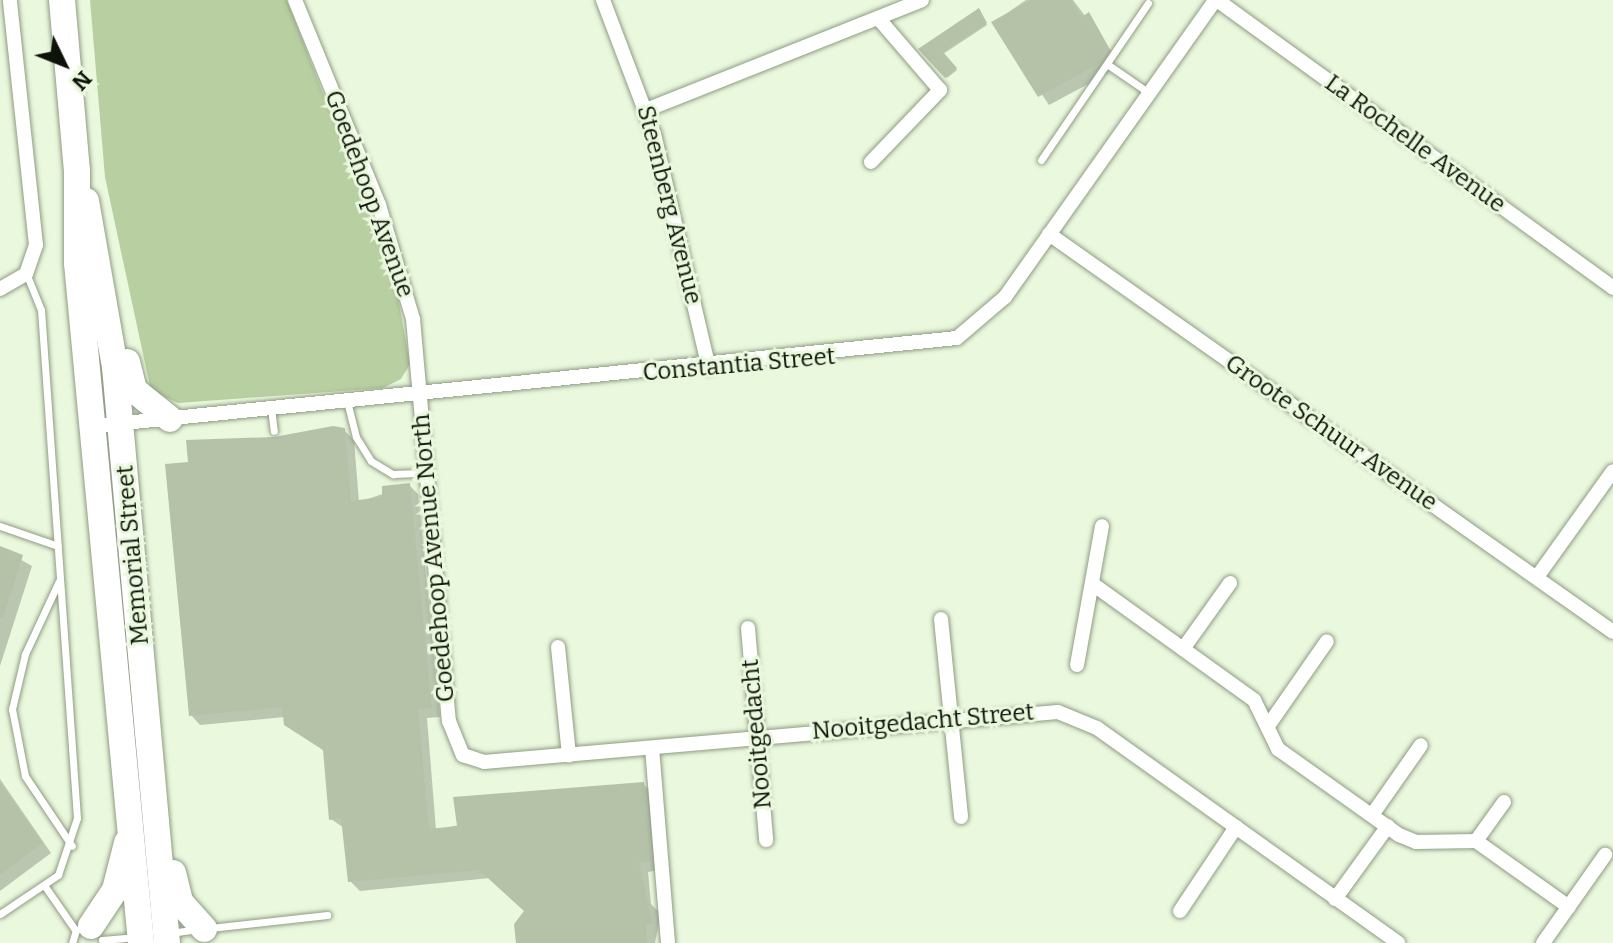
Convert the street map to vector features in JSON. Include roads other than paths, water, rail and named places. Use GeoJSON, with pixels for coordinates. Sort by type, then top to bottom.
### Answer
{"type":"FeatureCollection","features":[{"type":"Feature","properties":{"kind":"highway","name":"Memorial Street"},"geometry":{"type":"LineString","coordinates":[[62,0],[77,171],[74,222],[108,425],[156,796],[154,939]]}},
{"type":"Feature","properties":{"kind":"highway","name":"Memorial Street"},"geometry":{"type":"LineString","coordinates":[[77,171],[94,240],[133,813],[154,939]]}},
{"type":"Feature","properties":{"kind":"highway"},"geometry":{"type":"LineString","coordinates":[[94,240],[117,302],[131,384],[170,419]]}},
{"type":"Feature","properties":{"kind":"highway"},"geometry":{"type":"LineString","coordinates":[[156,796],[177,896],[204,929]]}},
{"type":"Feature","properties":{"kind":"highway"},"geometry":{"type":"LineString","coordinates":[[89,937],[115,890],[133,813]]}},
{"type":"Feature","properties":{"kind":"street"},"geometry":{"type":"LineString","coordinates":[[0,289],[26,274],[35,229],[10,0]]}},
{"type":"Feature","properties":{"kind":"street","name":"Goedehoop Avenue"},"geometry":{"type":"LineString","coordinates":[[295,0],[400,268],[419,394]]}},
{"type":"Feature","properties":{"kind":"street","name":"Steenberg Avenue"},"geometry":{"type":"LineString","coordinates":[[603,0],[646,110],[709,368]]}},
{"type":"Feature","properties":{"kind":"street"},"geometry":{"type":"LineString","coordinates":[[646,110],[922,0]]}},
{"type":"Feature","properties":{"kind":"street","name":"Constantia Street"},"geometry":{"type":"LineString","coordinates":[[108,425],[709,368],[957,338],[994,311],[1216,0]]}},
{"type":"Feature","properties":{"kind":"street","name":"La Rochelle Avenue"},"geometry":{"type":"LineString","coordinates":[[1216,0],[1613,288]]}},
{"type":"Feature","properties":{"kind":"street"},"geometry":{"type":"LineString","coordinates":[[871,162],[940,90],[878,18]]}},
{"type":"Feature","properties":{"kind":"street","name":"Groote Schuur Avenue"},"geometry":{"type":"LineString","coordinates":[[1049,234],[1613,632]]}},
{"type":"Feature","properties":{"kind":"street","name":"Goedehoop Avenue North"},"geometry":{"type":"LineString","coordinates":[[419,394],[449,721]]}},
{"type":"Feature","properties":{"kind":"street"},"geometry":{"type":"LineString","coordinates":[[1537,577],[1613,471]]}},
{"type":"Feature","properties":{"kind":"street"},"geometry":{"type":"LineString","coordinates":[[1077,665],[1094,585],[1102,526]]}},
{"type":"Feature","properties":{"kind":"street"},"geometry":{"type":"LineString","coordinates":[[1183,649],[1230,583]]}},
{"type":"Feature","properties":{"kind":"street"},"geometry":{"type":"LineString","coordinates":[[1094,585],[1258,704],[1278,749],[1388,826],[1412,842],[1476,841],[1569,907]]}},
{"type":"Feature","properties":{"kind":"street"},"geometry":{"type":"LineString","coordinates":[[941,619],[961,817]]}},
{"type":"Feature","properties":{"kind":"street","name":"Nooitgedacht"},"geometry":{"type":"LineString","coordinates":[[748,628],[766,840]]}},
{"type":"Feature","properties":{"kind":"street"},"geometry":{"type":"LineString","coordinates":[[1268,726],[1327,641]]}},
{"type":"Feature","properties":{"kind":"street"},"geometry":{"type":"LineString","coordinates":[[558,647],[569,755]]}},
{"type":"Feature","properties":{"kind":"street","name":"Nooitgedacht Street"},"geometry":{"type":"LineString","coordinates":[[449,721],[458,750],[475,761],[652,748],[1037,710],[1078,718],[1397,943]]}},
{"type":"Feature","properties":{"kind":"street"},"geometry":{"type":"LineString","coordinates":[[1372,815],[1421,745]]}},
{"type":"Feature","properties":{"kind":"street"},"geometry":{"type":"LineString","coordinates":[[652,748],[668,943]]}},
{"type":"Feature","properties":{"kind":"street"},"geometry":{"type":"LineString","coordinates":[[1476,841],[1504,802]]}},
{"type":"Feature","properties":{"kind":"street"},"geometry":{"type":"LineString","coordinates":[[1335,899],[1388,826]]}},
{"type":"Feature","properties":{"kind":"street"},"geometry":{"type":"LineString","coordinates":[[1180,911],[1236,827]]}},
{"type":"Feature","properties":{"kind":"street"},"geometry":{"type":"LineString","coordinates":[[1543,943],[1605,855]]}},
{"type":"Feature","properties":{"kind":"lane"},"geometry":{"type":"LineString","coordinates":[[1041,160],[1148,3]]}},
{"type":"Feature","properties":{"kind":"lane"},"geometry":{"type":"LineString","coordinates":[[1107,64],[1149,93]]}},
{"type":"Feature","properties":{"kind":"lane"},"geometry":{"type":"LineString","coordinates":[[0,914],[44,885],[72,846],[77,808],[41,310],[26,274]]}},
{"type":"Feature","properties":{"kind":"lane"},"geometry":{"type":"LineString","coordinates":[[347,401],[371,461],[393,474],[426,473]]}},
{"type":"Feature","properties":{"kind":"lane"},"geometry":{"type":"LineString","coordinates":[[271,408],[274,431]]}},
{"type":"Feature","properties":{"kind":"lane"},"geometry":{"type":"LineString","coordinates":[[0,526],[58,546]]}},
{"type":"Feature","properties":{"kind":"lane"},"geometry":{"type":"LineString","coordinates":[[60,580],[25,654],[12,709],[25,776],[72,846]]}},
{"type":"Feature","properties":{"kind":"lane"},"geometry":{"type":"LineString","coordinates":[[44,885],[89,937],[154,939],[204,929],[327,915]]}}]}
